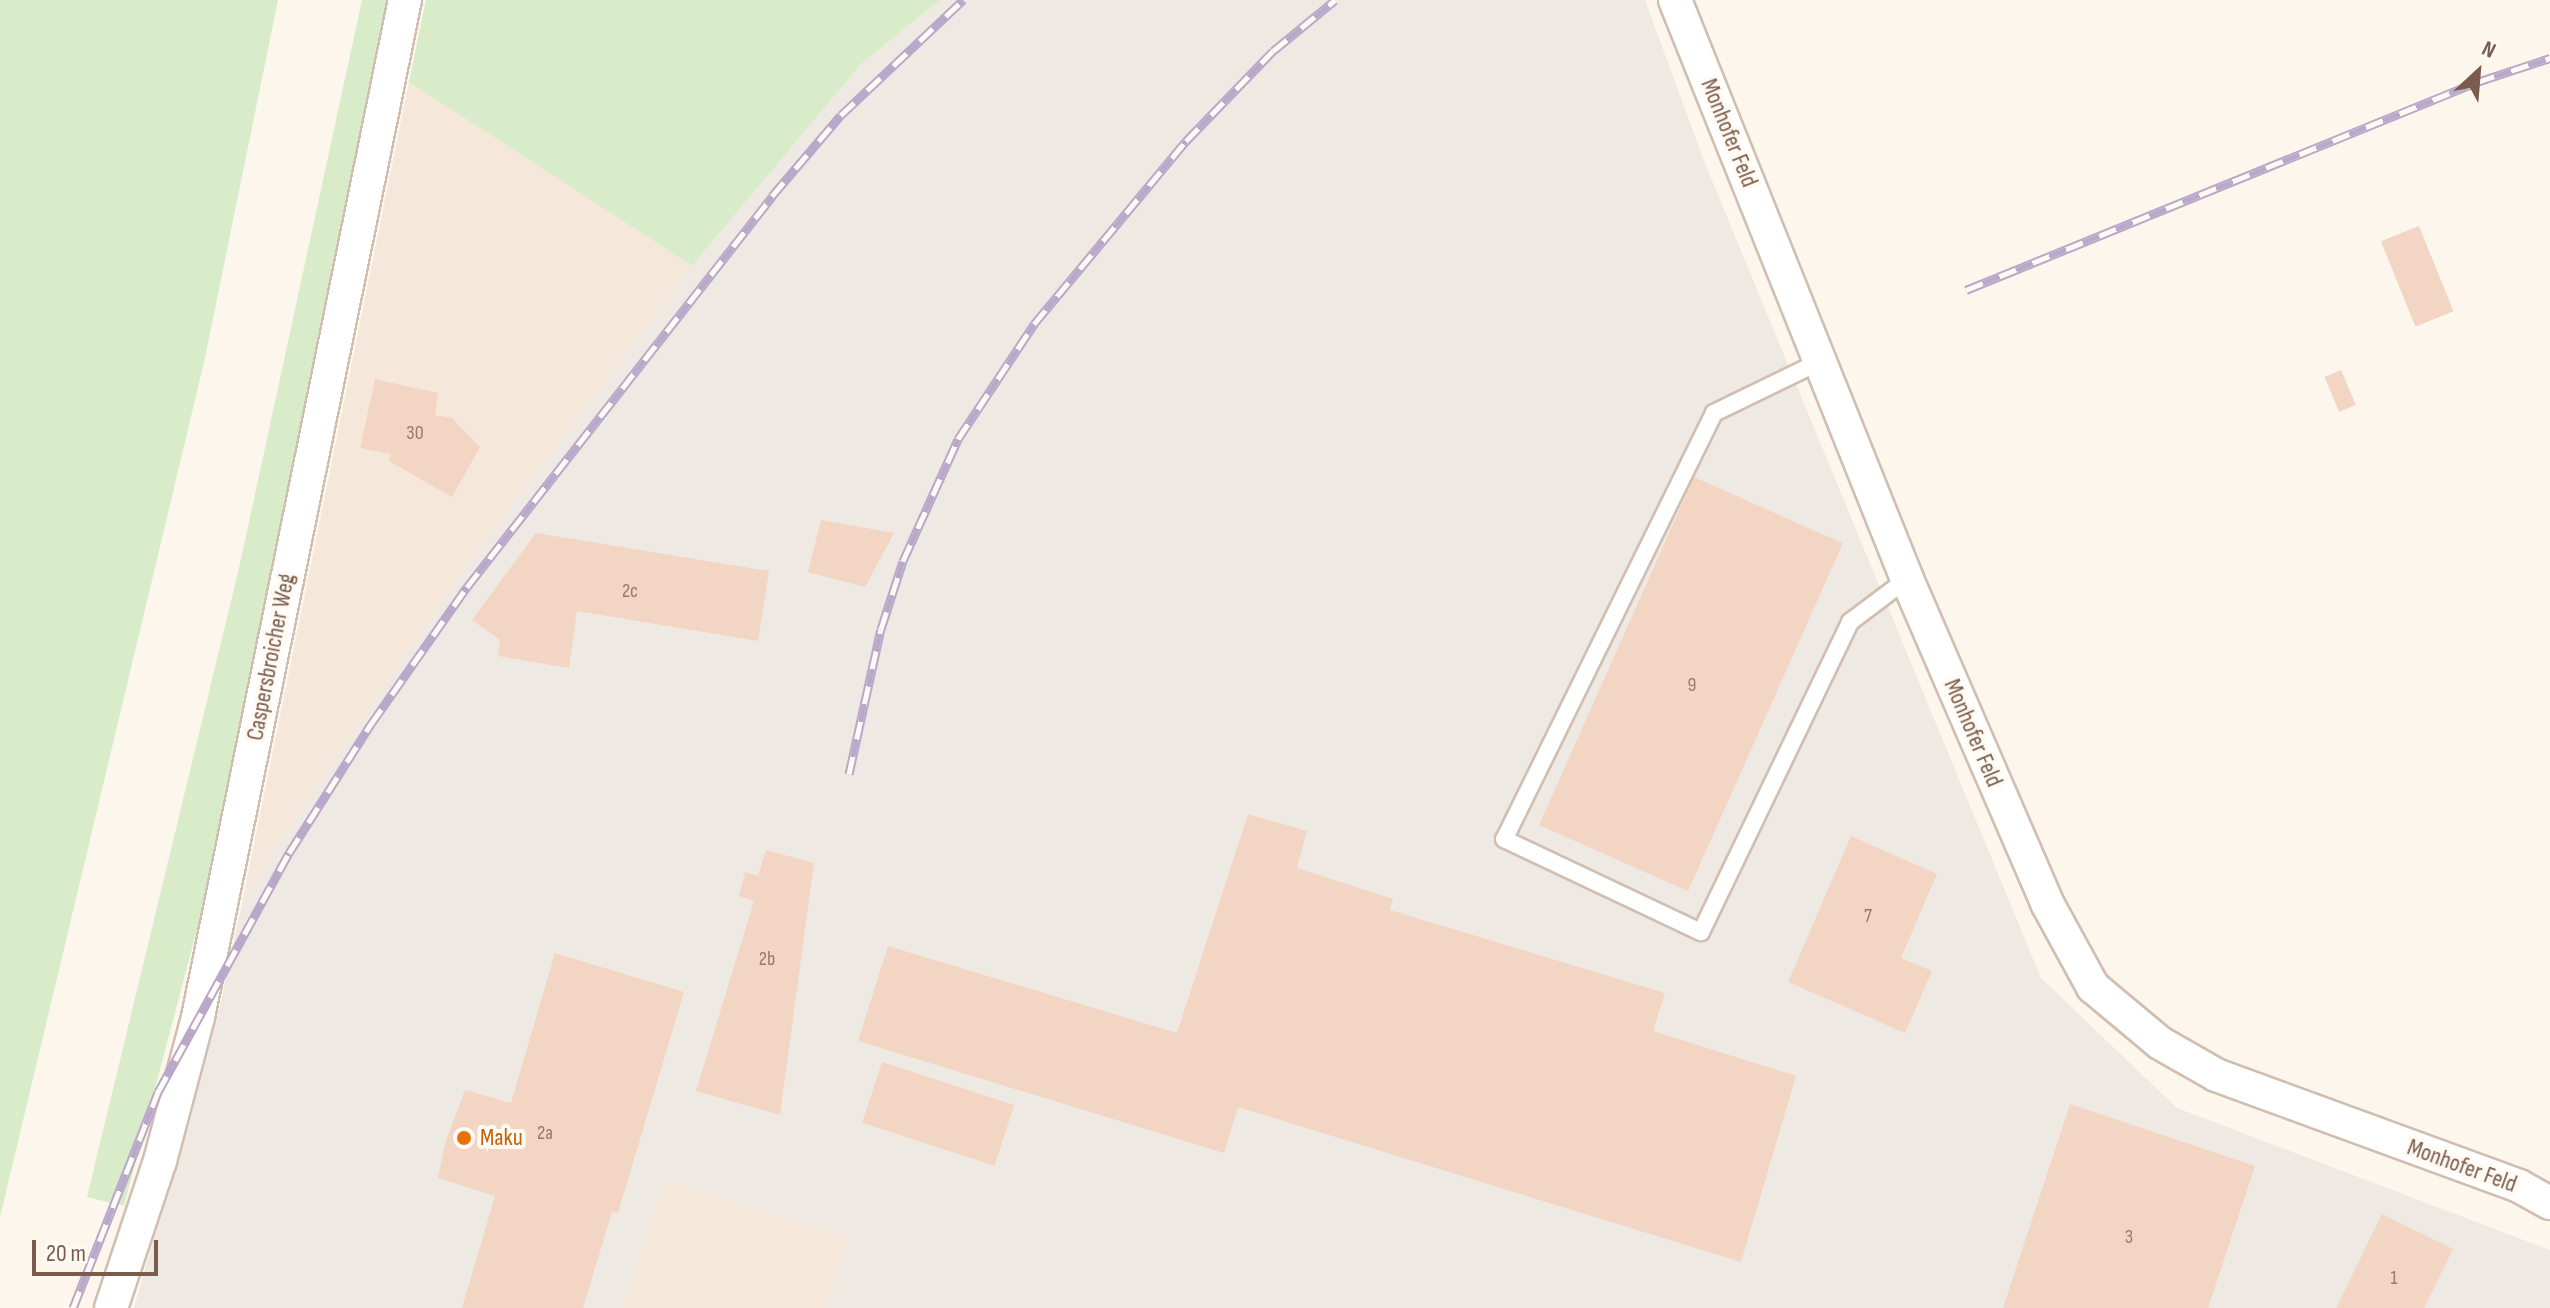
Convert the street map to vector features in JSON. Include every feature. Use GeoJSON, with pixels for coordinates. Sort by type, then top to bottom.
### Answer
{"type":"FeatureCollection","features":[{"type":"Feature","properties":{"kind":"street","name":"Caspersbroicher Weg"},"geometry":{"type":"LineString","coordinates":[[111,1308],[160,1161],[198,1017],[405,0]]}},
{"type":"Feature","properties":{"kind":"street","name":"Monhofer Feld"},"geometry":{"type":"LineString","coordinates":[[1675,0],[1907,579],[2047,903],[2102,996],[2160,1043],[2216,1075],[2519,1186],[2550,1203]]}},
{"type":"Feature","properties":{"kind":"lane"},"geometry":{"type":"LineString","coordinates":[[1821,361],[1714,413],[1504,839],[1701,932],[1850,622],[1907,579]]}},
{"type":"Feature","properties":{"kind":"shaded area"},"geometry":{"type":"Polygon","coordinates":[[[940,0],[1645,0],[1704,161],[2041,978],[2177,1108],[2550,1250],[2550,1308],[827,1308],[849,1237],[665,1179],[623,1308],[134,1308],[220,1006],[244,894],[460,574],[692,266],[860,65],[940,0]]]}},
{"type":"Feature","properties":{"kind":"shaded area"},"geometry":{"type":"Polygon","coordinates":[[[409,82],[692,266],[460,574],[244,894],[409,82]]]}},
{"type":"Feature","properties":{"kind":"shaded area"},"geometry":{"type":"Polygon","coordinates":[[[664,1179],[849,1237],[827,1308],[623,1308],[664,1179]]]}},
{"type":"Feature","properties":{"kind":"green space"},"geometry":{"type":"Polygon","coordinates":[[[0,0],[278,0],[205,358],[0,1217],[0,0]]]}},
{"type":"Feature","properties":{"kind":"green space"},"geometry":{"type":"Polygon","coordinates":[[[362,0],[392,0],[204,903],[124,1206],[87,1197],[239,568],[362,0]]]}},
{"type":"Feature","properties":{"kind":"green space"},"geometry":{"type":"Polygon","coordinates":[[[426,0],[940,0],[860,65],[692,266],[409,82],[426,0]]]}},
{"type":"Feature","properties":{"kind":"building"},"geometry":{"type":"Polygon","coordinates":[[[2419,226],[2453,311],[2415,327],[2381,241],[2419,226]]]}},
{"type":"Feature","properties":{"kind":"building"},"geometry":{"type":"Polygon","coordinates":[[[2341,370],[2356,405],[2339,412],[2324,377],[2341,370]]]}},
{"type":"Feature","properties":{"kind":"building"},"geometry":{"type":"Polygon","coordinates":[[[375,379],[438,393],[435,415],[452,418],[480,447],[452,497],[389,461],[391,454],[360,448],[375,379]]]}},
{"type":"Feature","properties":{"kind":"building"},"geometry":{"type":"Polygon","coordinates":[[[1694,477],[1843,543],[1688,891],[1539,825],[1694,477]]]}},
{"type":"Feature","properties":{"kind":"building"},"geometry":{"type":"Polygon","coordinates":[[[821,520],[894,533],[865,587],[808,572],[821,520]]]}},
{"type":"Feature","properties":{"kind":"building"},"geometry":{"type":"Polygon","coordinates":[[[536,533],[769,571],[758,641],[577,611],[569,668],[498,656],[500,640],[472,620],[536,533]]]}},
{"type":"Feature","properties":{"kind":"building"},"geometry":{"type":"Polygon","coordinates":[[[1248,814],[1307,831],[1297,868],[1393,899],[1390,910],[1665,993],[1653,1031],[1796,1076],[1741,1262],[1238,1107],[1224,1153],[858,1041],[888,946],[1177,1033],[1248,814]]]}},
{"type":"Feature","properties":{"kind":"building"},"geometry":{"type":"Polygon","coordinates":[[[1851,836],[1937,874],[1901,958],[1932,971],[1905,1033],[1788,982],[1851,836]]]}},
{"type":"Feature","properties":{"kind":"building"},"geometry":{"type":"Polygon","coordinates":[[[766,850],[814,863],[780,1115],[696,1091],[754,901],[739,896],[745,872],[758,876],[766,850]]]}},
{"type":"Feature","properties":{"kind":"building"},"geometry":{"type":"Polygon","coordinates":[[[555,953],[684,992],[618,1213],[612,1212],[583,1308],[462,1308],[495,1196],[438,1178],[445,1143],[465,1090],[511,1103],[555,953]]]}},
{"type":"Feature","properties":{"kind":"building"},"geometry":{"type":"Polygon","coordinates":[[[882,1062],[1014,1105],[994,1166],[862,1123],[882,1062]]]}},
{"type":"Feature","properties":{"kind":"building"},"geometry":{"type":"Polygon","coordinates":[[[2070,1104],[2255,1166],[2208,1308],[2003,1308],[2070,1104]]]}},
{"type":"Feature","properties":{"kind":"building"},"geometry":{"type":"Polygon","coordinates":[[[2382,1214],[2453,1249],[2424,1308],[2336,1308],[2382,1214]]]}},
{"type":"Feature","properties":{"kind":"railway"},"geometry":{"type":"LineString","coordinates":[[73,1308],[158,1092],[289,853],[371,724],[467,587],[772,196],[841,115],[963,0]]}},
{"type":"Feature","properties":{"kind":"railway"},"geometry":{"type":"LineString","coordinates":[[849,774],[881,629],[903,561],[958,439],[1034,324],[1186,141],[1273,51],[1335,0]]}},
{"type":"Feature","properties":{"kind":"railway"},"geometry":{"type":"LineString","coordinates":[[1966,290],[2477,82],[2550,58]]}},
{"type":"Feature","properties":{"kind":"place","name":"Maku"},"geometry":{"type":"Point","coordinates":[464,1138]}}]}
